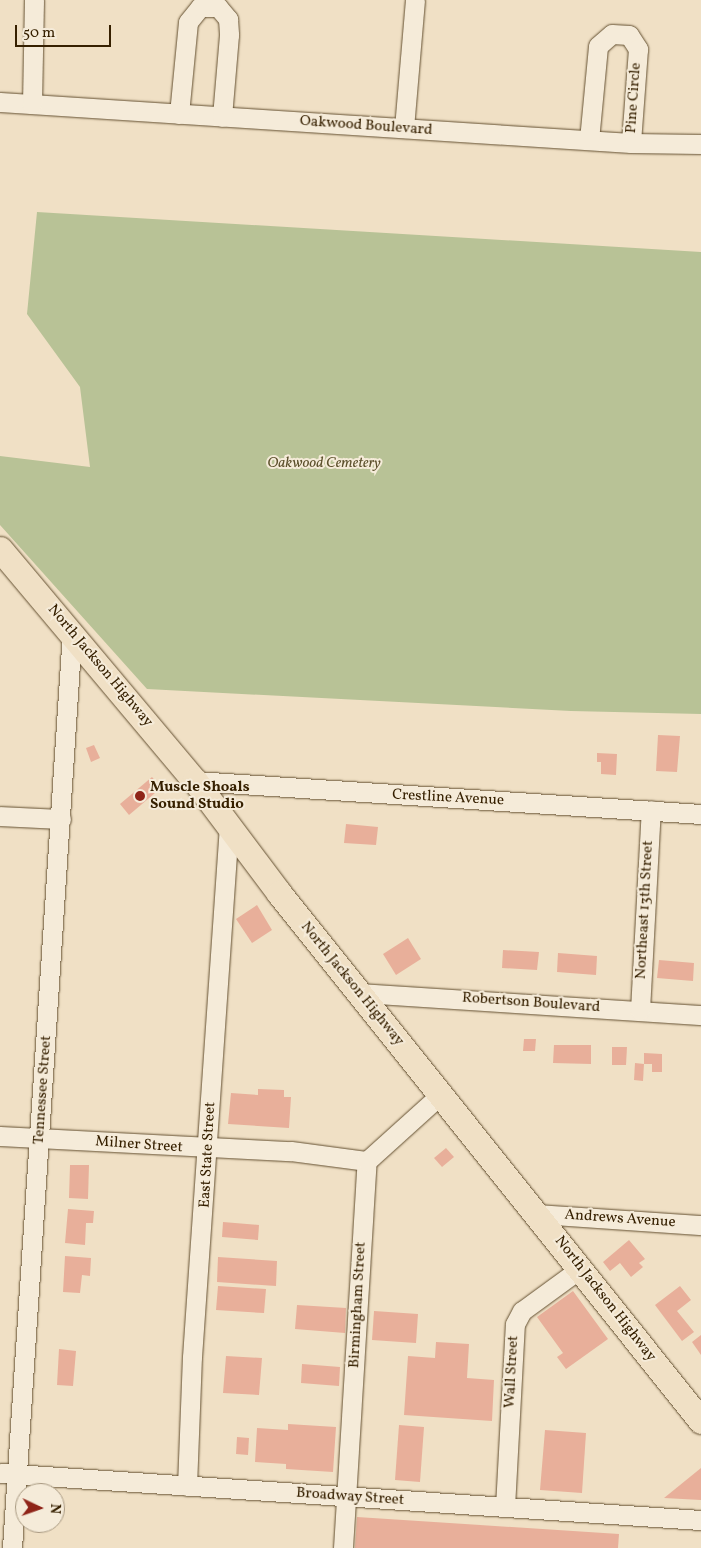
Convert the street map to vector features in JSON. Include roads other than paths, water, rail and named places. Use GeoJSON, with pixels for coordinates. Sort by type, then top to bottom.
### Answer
{"type":"FeatureCollection","features":[{"type":"Feature","properties":{"kind":"main road","name":"North Jackson Highway"},"geometry":{"type":"LineString","coordinates":[[0,548],[195,781],[360,994],[538,1214],[701,1421]]}},
{"type":"Feature","properties":{"kind":"street"},"geometry":{"type":"LineString","coordinates":[[32,104],[34,0]]}},
{"type":"Feature","properties":{"kind":"street"},"geometry":{"type":"LineString","coordinates":[[404,128],[415,0]]}},
{"type":"Feature","properties":{"kind":"street"},"geometry":{"type":"LineString","coordinates":[[179,114],[188,22],[200,7],[218,7],[228,19],[229,35],[222,117]]}},
{"type":"Feature","properties":{"kind":"street","name":"Pine Circle"},"geometry":{"type":"LineString","coordinates":[[589,140],[598,46],[612,34],[629,35],[638,49],[631,143]]}},
{"type":"Feature","properties":{"kind":"street","name":"Oakwood Boulevard"},"geometry":{"type":"LineString","coordinates":[[0,102],[631,143],[701,144]]}},
{"type":"Feature","properties":{"kind":"street","name":"Tennessee Street"},"geometry":{"type":"LineString","coordinates":[[12,1548],[8,1473],[39,1138],[62,819],[72,632]]}},
{"type":"Feature","properties":{"kind":"street","name":"Crestline Avenue"},"geometry":{"type":"LineString","coordinates":[[195,781],[701,814]]}},
{"type":"Feature","properties":{"kind":"street","name":"Northeast 13th Street"},"geometry":{"type":"LineString","coordinates":[[640,1010],[651,810]]}},
{"type":"Feature","properties":{"kind":"street"},"geometry":{"type":"LineString","coordinates":[[0,816],[62,819]]}},
{"type":"Feature","properties":{"kind":"street","name":"East State Street"},"geometry":{"type":"LineString","coordinates":[[187,1486],[192,1357],[209,1149],[229,825]]}},
{"type":"Feature","properties":{"kind":"street","name":"Robertson Boulevard"},"geometry":{"type":"LineString","coordinates":[[360,994],[701,1015]]}},
{"type":"Feature","properties":{"kind":"street"},"geometry":{"type":"LineString","coordinates":[[367,1161],[440,1095]]}},
{"type":"Feature","properties":{"kind":"street","name":"Milner Street"},"geometry":{"type":"LineString","coordinates":[[0,1136],[209,1149],[291,1151],[367,1161]]}},
{"type":"Feature","properties":{"kind":"street","name":"Birmingham Street"},"geometry":{"type":"LineString","coordinates":[[342,1548],[367,1161]]}},
{"type":"Feature","properties":{"kind":"street","name":"Andrews Avenue"},"geometry":{"type":"LineString","coordinates":[[538,1214],[701,1225]]}},
{"type":"Feature","properties":{"kind":"street","name":"Wall Street"},"geometry":{"type":"LineString","coordinates":[[505,1507],[515,1324],[522,1311],[581,1268]]}},
{"type":"Feature","properties":{"kind":"street","name":"Broadway Street"},"geometry":{"type":"LineString","coordinates":[[8,1473],[701,1520]]}},
{"type":"Feature","properties":{"kind":"place","name":"Muscle Shoals Sound Studio"},"geometry":{"type":"Point","coordinates":[140,796]}},
{"type":"Feature","properties":{"kind":"park label","name":"Oakwood Cemetery"},"geometry":{"type":"Point","coordinates":[324,464]}}]}
